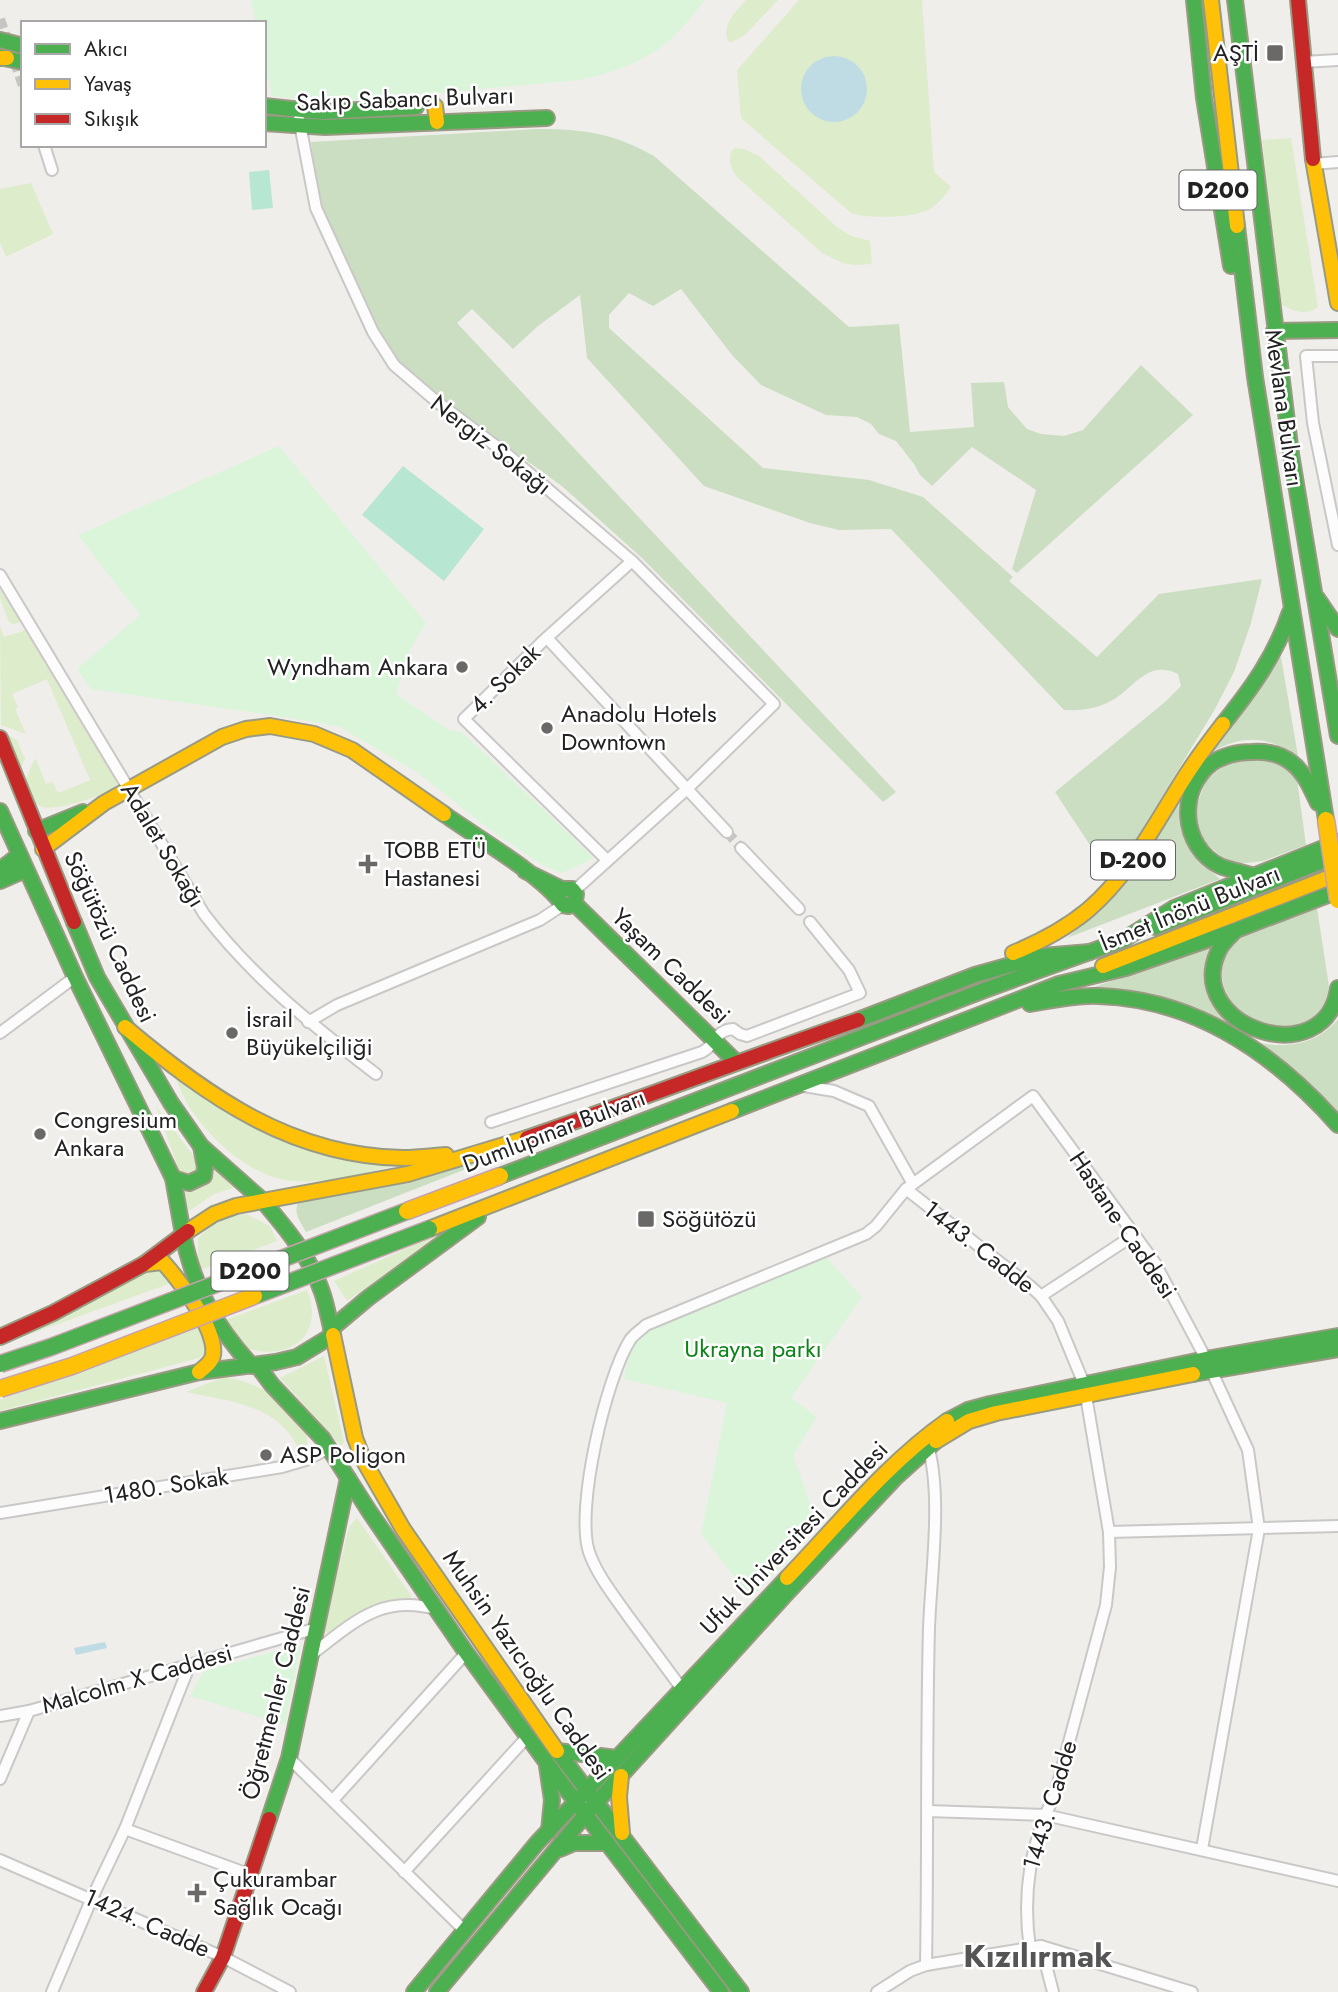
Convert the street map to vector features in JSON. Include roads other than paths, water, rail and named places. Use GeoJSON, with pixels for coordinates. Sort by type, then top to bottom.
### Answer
{"type":"FeatureCollection","features":[{"type":"Feature","properties":{"kind":"main road","name":"D200"},"geometry":{"type":"LineString","coordinates":[[1194,0],[1222,218],[1255,377]]}},
{"type":"Feature","properties":{"kind":"main road","name":"Mevlana Bulvarı"},"geometry":{"type":"LineString","coordinates":[[1211,0],[1255,377],[1338,900]]}},
{"type":"Feature","properties":{"kind":"main road","name":"Mevlana Bulvarı"},"geometry":{"type":"LineString","coordinates":[[1235,0],[1291,454],[1338,736]]}},
{"type":"Feature","properties":{"kind":"main road"},"geometry":{"type":"LineString","coordinates":[[1298,0],[1313,163],[1335,272],[1338,303]]}},
{"type":"Feature","properties":{"kind":"main road"},"geometry":{"type":"LineString","coordinates":[[0,40],[21,45]]}},
{"type":"Feature","properties":{"kind":"main road","name":"Sakıp Sabancı Bulvarı"},"geometry":{"type":"LineString","coordinates":[[266,107],[300,119],[436,114],[547,117]]}},
{"type":"Feature","properties":{"kind":"main road","name":"Sakıp Sabancı Bulvarı"},"geometry":{"type":"LineString","coordinates":[[266,123],[416,107]]}},
{"type":"Feature","properties":{"kind":"main road"},"geometry":{"type":"LineString","coordinates":[[1274,331],[1338,330]]}},
{"type":"Feature","properties":{"kind":"main road"},"geometry":{"type":"LineString","coordinates":[[1313,593],[1338,629]]}},
{"type":"Feature","properties":{"kind":"main road","name":"D-200"},"geometry":{"type":"LineString","coordinates":[[880,1012],[922,988],[1052,935],[1073,923],[1101,899],[1152,834],[1194,762],[1260,674],[1287,626],[1291,608]]}},
{"type":"Feature","properties":{"kind":"main road","name":"Yaşam Caddesi"},"geometry":{"type":"LineString","coordinates":[[22,863],[104,803],[222,737],[246,729],[270,726],[303,732],[352,750],[525,871],[567,897],[736,1062]]}},
{"type":"Feature","properties":{"kind":"main road","name":"Söğütözü Caddesi"},"geometry":{"type":"LineString","coordinates":[[0,738],[97,977],[125,1027],[171,1103],[201,1146],[262,1200]]}},
{"type":"Feature","properties":{"kind":"main road"},"geometry":{"type":"LineString","coordinates":[[1252,875],[1221,869],[1202,855],[1190,833],[1188,801],[1198,778],[1211,764],[1231,753],[1251,749],[1286,759],[1303,776],[1326,820]]}},
{"type":"Feature","properties":{"kind":"main road","name":"Yaşam Caddesi"},"geometry":{"type":"LineString","coordinates":[[36,831],[104,803]]}},
{"type":"Feature","properties":{"kind":"main road","name":"Söğütözü Caddesi"},"geometry":{"type":"LineString","coordinates":[[0,811],[75,978],[173,1178],[183,1234]]}},
{"type":"Feature","properties":{"kind":"main road"},"geometry":{"type":"LineString","coordinates":[[0,881],[22,863],[36,831]]}},
{"type":"Feature","properties":{"kind":"main road"},"geometry":{"type":"LineString","coordinates":[[1123,940],[1174,908],[1338,842]]}},
{"type":"Feature","properties":{"kind":"main road","name":"İsmet İnönü Bulvarı"},"geometry":{"type":"LineString","coordinates":[[1123,940],[1338,855]]}},
{"type":"Feature","properties":{"kind":"main road"},"geometry":{"type":"LineString","coordinates":[[0,870],[22,863]]}},
{"type":"Feature","properties":{"kind":"main road","name":"İsmet İnönü Bulvarı"},"geometry":{"type":"LineString","coordinates":[[1059,984],[1338,874]]}},
{"type":"Feature","properties":{"kind":"main road"},"geometry":{"type":"LineString","coordinates":[[1059,984],[1126,968],[1338,891]]}},
{"type":"Feature","properties":{"kind":"main road"},"geometry":{"type":"LineString","coordinates":[[1236,930],[1219,948],[1214,961],[1214,983],[1223,1004],[1239,1023],[1277,1037],[1298,1034],[1329,1017],[1337,1003],[1338,988]]}},
{"type":"Feature","properties":{"kind":"main road","name":"Dumlupınar Bulvarı"},"geometry":{"type":"LineString","coordinates":[[0,1364],[51,1347],[1123,940]]}},
{"type":"Feature","properties":{"kind":"main road"},"geometry":{"type":"LineString","coordinates":[[0,1337],[144,1264],[214,1214],[262,1200],[337,1189],[408,1174],[486,1152],[670,1089],[736,1062],[880,1012],[975,975],[1042,956],[1090,952]]}},
{"type":"Feature","properties":{"kind":"main road","name":"Dumlupınar Bulvarı"},"geometry":{"type":"LineString","coordinates":[[0,1389],[72,1366],[1059,984]]}},
{"type":"Feature","properties":{"kind":"main road"},"geometry":{"type":"LineString","coordinates":[[987,1011],[1101,996],[1170,1009],[1213,1024],[1243,1040],[1306,1090],[1338,1125]]}},
{"type":"Feature","properties":{"kind":"main road"},"geometry":{"type":"LineString","coordinates":[[125,1027],[219,1100],[270,1127],[303,1139],[358,1154],[399,1158],[486,1152]]}},
{"type":"Feature","properties":{"kind":"main road"},"geometry":{"type":"LineString","coordinates":[[500,1176],[670,1089]]}},
{"type":"Feature","properties":{"kind":"main road"},"geometry":{"type":"LineString","coordinates":[[173,1178],[183,1184],[189,1184],[204,1176],[201,1146]]}},
{"type":"Feature","properties":{"kind":"main road"},"geometry":{"type":"LineString","coordinates":[[262,1200],[294,1238],[307,1260],[321,1291],[332,1332]]}},
{"type":"Feature","properties":{"kind":"main road","name":"Dumlupınar Bulvarı"},"geometry":{"type":"LineString","coordinates":[[0,1421],[199,1372],[254,1366],[297,1357],[332,1332],[368,1298],[498,1202]]}},
{"type":"Feature","properties":{"kind":"main road"},"geometry":{"type":"LineString","coordinates":[[183,1234],[192,1278],[202,1301],[219,1328],[254,1366]]}},
{"type":"Feature","properties":{"kind":"main road"},"geometry":{"type":"LineString","coordinates":[[144,1264],[163,1262],[174,1273],[195,1306],[212,1342],[213,1354],[209,1363],[199,1372]]}},
{"type":"Feature","properties":{"kind":"main road","name":"Muhsin Yazıcıoğlu Caddesi"},"geometry":{"type":"LineString","coordinates":[[332,1332],[355,1438],[364,1461],[403,1529],[552,1756],[574,1801],[721,1992]]}},
{"type":"Feature","properties":{"kind":"main road","name":"Ufuk Üniversitesi Caddesi"},"geometry":{"type":"LineString","coordinates":[[437,1992],[798,1565],[951,1418],[968,1410],[1208,1365],[1338,1336]]}},
{"type":"Feature","properties":{"kind":"main road","name":"Ufuk Üniversitesi Caddesi"},"geometry":{"type":"LineString","coordinates":[[1208,1365],[1338,1349]]}},
{"type":"Feature","properties":{"kind":"main road","name":"Muhsin Yazıcıoğlu Caddesi"},"geometry":{"type":"LineString","coordinates":[[254,1366],[302,1414],[329,1448],[435,1609],[528,1736],[586,1788],[741,1992]]}},
{"type":"Feature","properties":{"kind":"main road","name":"Öğretmenler Caddesi"},"geometry":{"type":"LineString","coordinates":[[204,1992],[223,1957],[289,1758],[348,1478]]}},
{"type":"Feature","properties":{"kind":"main road","name":"Ufuk Üniversitesi Caddesi"},"geometry":{"type":"LineString","coordinates":[[414,1992],[463,1929],[574,1801],[686,1695]]}},
{"type":"Feature","properties":{"kind":"main road"},"geometry":{"type":"LineString","coordinates":[[549,1830],[552,1756],[617,1758]]}},
{"type":"Feature","properties":{"kind":"main road"},"geometry":{"type":"LineString","coordinates":[[621,1776],[619,1797],[622,1835]]}},
{"type":"Feature","properties":{"kind":"main road"},"geometry":{"type":"LineString","coordinates":[[554,1853],[574,1843],[606,1843]]}},
{"type":"Feature","properties":{"kind":"street"},"geometry":{"type":"LineString","coordinates":[[1303,62],[1338,60]]}},
{"type":"Feature","properties":{"kind":"street","name":"Nergiz Sokağı"},"geometry":{"type":"LineString","coordinates":[[300,119],[316,208],[373,332],[394,365],[436,401],[508,455],[632,561],[774,704],[688,788]]}},
{"type":"Feature","properties":{"kind":"street"},"geometry":{"type":"LineString","coordinates":[[45,147],[52,170]]}},
{"type":"Feature","properties":{"kind":"street"},"geometry":{"type":"LineString","coordinates":[[1313,163],[1338,162]]}},
{"type":"Feature","properties":{"kind":"street"},"geometry":{"type":"LineString","coordinates":[[1338,356],[1306,356],[1313,423],[1338,545]]}},
{"type":"Feature","properties":{"kind":"street","name":"4. Sokak"},"geometry":{"type":"LineString","coordinates":[[607,860],[464,719],[547,638],[632,561]]}},
{"type":"Feature","properties":{"kind":"street","name":"Adalet Sokağı"},"geometry":{"type":"LineString","coordinates":[[0,575],[192,895],[222,937],[271,989],[308,1022],[376,1074]]}},
{"type":"Feature","properties":{"kind":"street"},"geometry":{"type":"LineString","coordinates":[[547,638],[727,832]]}},
{"type":"Feature","properties":{"kind":"street"},"geometry":{"type":"LineString","coordinates":[[308,1022],[337,1005],[540,920],[688,788]]}},
{"type":"Feature","properties":{"kind":"street"},"geometry":{"type":"LineString","coordinates":[[741,848],[799,909]]}},
{"type":"Feature","properties":{"kind":"street"},"geometry":{"type":"LineString","coordinates":[[491,1122],[702,1052],[710,1047],[723,1030],[733,1029],[747,1036],[860,993],[849,970],[810,922]]}},
{"type":"Feature","properties":{"kind":"street"},"geometry":{"type":"LineString","coordinates":[[0,1033],[75,978]]}},
{"type":"Feature","properties":{"kind":"street"},"geometry":{"type":"LineString","coordinates":[[799,1085],[834,1091],[869,1106],[910,1187]]}},
{"type":"Feature","properties":{"kind":"street","name":"Hastane Caddesi"},"geometry":{"type":"LineString","coordinates":[[910,1187],[1033,1096],[1159,1270],[1248,1450],[1259,1529],[1202,1849]]}},
{"type":"Feature","properties":{"kind":"street","name":"1443. Cadde"},"geometry":{"type":"LineString","coordinates":[[686,1695],[616,1598],[595,1566],[589,1551],[586,1517],[591,1467],[613,1376],[631,1338],[646,1325],[866,1234],[910,1187],[1041,1296],[1069,1344],[1085,1389],[1109,1532],[1110,1567],[1099,1637],[1055,1794],[1031,1857],[1026,1904],[1035,1947],[1053,1992]]}},
{"type":"Feature","properties":{"kind":"street"},"geometry":{"type":"LineString","coordinates":[[1041,1296],[1134,1235]]}},
{"type":"Feature","properties":{"kind":"street"},"geometry":{"type":"LineString","coordinates":[[926,1965],[929,1631],[935,1491],[927,1441]]}},
{"type":"Feature","properties":{"kind":"street","name":"1480. Sokak"},"geometry":{"type":"LineString","coordinates":[[0,1513],[282,1467],[306,1460],[329,1448]]}},
{"type":"Feature","properties":{"kind":"street"},"geometry":{"type":"LineString","coordinates":[[1109,1532],[1338,1526]]}},
{"type":"Feature","properties":{"kind":"street"},"geometry":{"type":"LineString","coordinates":[[312,1654],[356,1622],[389,1605],[415,1603],[435,1609]]}},
{"type":"Feature","properties":{"kind":"street","name":"Malcolm X Caddesi"},"geometry":{"type":"LineString","coordinates":[[0,1779],[29,1711],[317,1628]]}},
{"type":"Feature","properties":{"kind":"street"},"geometry":{"type":"LineString","coordinates":[[333,1800],[467,1652]]}},
{"type":"Feature","properties":{"kind":"street"},"geometry":{"type":"LineString","coordinates":[[52,1992],[125,1829],[190,1664]]}},
{"type":"Feature","properties":{"kind":"street"},"geometry":{"type":"LineString","coordinates":[[0,1716],[29,1711]]}},
{"type":"Feature","properties":{"kind":"street"},"geometry":{"type":"LineString","coordinates":[[404,1872],[528,1736]]}},
{"type":"Feature","properties":{"kind":"street"},"geometry":{"type":"LineString","coordinates":[[289,1758],[463,1929]]}},
{"type":"Feature","properties":{"kind":"street"},"geometry":{"type":"LineString","coordinates":[[928,1811],[1045,1815],[1338,1881]]}},
{"type":"Feature","properties":{"kind":"street"},"geometry":{"type":"LineString","coordinates":[[125,1829],[251,1875]]}},
{"type":"Feature","properties":{"kind":"street","name":"1424. Cadde"},"geometry":{"type":"LineString","coordinates":[[0,1860],[223,1957],[290,1992]]}},
{"type":"Feature","properties":{"kind":"street"},"geometry":{"type":"LineString","coordinates":[[877,1992],[910,1971],[926,1965],[1035,1947],[1192,1992]]}},
{"type":"Feature","properties":{"kind":"water"},"geometry":{"type":"Polygon","coordinates":[[[834,56],[847,59],[857,66],[864,76],[867,89],[864,102],[857,112],[847,119],[834,122],[821,119],[811,112],[804,102],[801,89],[804,76],[811,66],[821,59],[834,56]]]}},
{"type":"Feature","properties":{"kind":"water"},"geometry":{"type":"Polygon","coordinates":[[[105,1642],[107,1648],[76,1655],[74,1648],[105,1642]]]}},
{"type":"Feature","properties":{"kind":"tunnel"},"geometry":{"type":"LineString","coordinates":[[0,19],[21,80]]}},
{"type":"Feature","properties":{"kind":"tunnel"},"geometry":{"type":"LineString","coordinates":[[727,832],[741,848]]}},
{"type":"Feature","properties":{"kind":"place","name":"AŞTİ"},"geometry":{"type":"Point","coordinates":[1275,53]}},
{"type":"Feature","properties":{"kind":"place","name":"Wyndham Ankara"},"geometry":{"type":"Point","coordinates":[462,667]}},
{"type":"Feature","properties":{"kind":"place","name":"Anadolu Hotels Downtown"},"geometry":{"type":"Point","coordinates":[547,728]}},
{"type":"Feature","properties":{"kind":"place","name":"TOBB ETÜ Hastanesi"},"geometry":{"type":"Point","coordinates":[368,864]}},
{"type":"Feature","properties":{"kind":"place","name":"İsrail Büyükelçiliği"},"geometry":{"type":"Point","coordinates":[232,1033]}},
{"type":"Feature","properties":{"kind":"place","name":"Congresium Ankara"},"geometry":{"type":"Point","coordinates":[40,1134]}},
{"type":"Feature","properties":{"kind":"place","name":"Söğütözü"},"geometry":{"type":"Point","coordinates":[646,1219]}},
{"type":"Feature","properties":{"kind":"place","name":"ASP Poligon"},"geometry":{"type":"Point","coordinates":[266,1455]}},
{"type":"Feature","properties":{"kind":"place","name":"Çukurambar Sağlık Ocağı"},"geometry":{"type":"Point","coordinates":[197,1893]}},
{"type":"Feature","properties":{"kind":"district","name":"Kızılırmak"},"geometry":{"type":"Point","coordinates":[1038,1956]}},
{"type":"Feature","properties":{"kind":"park label","name":"Ukrayna parkı"},"geometry":{"type":"Point","coordinates":[753,1349]}}]}
